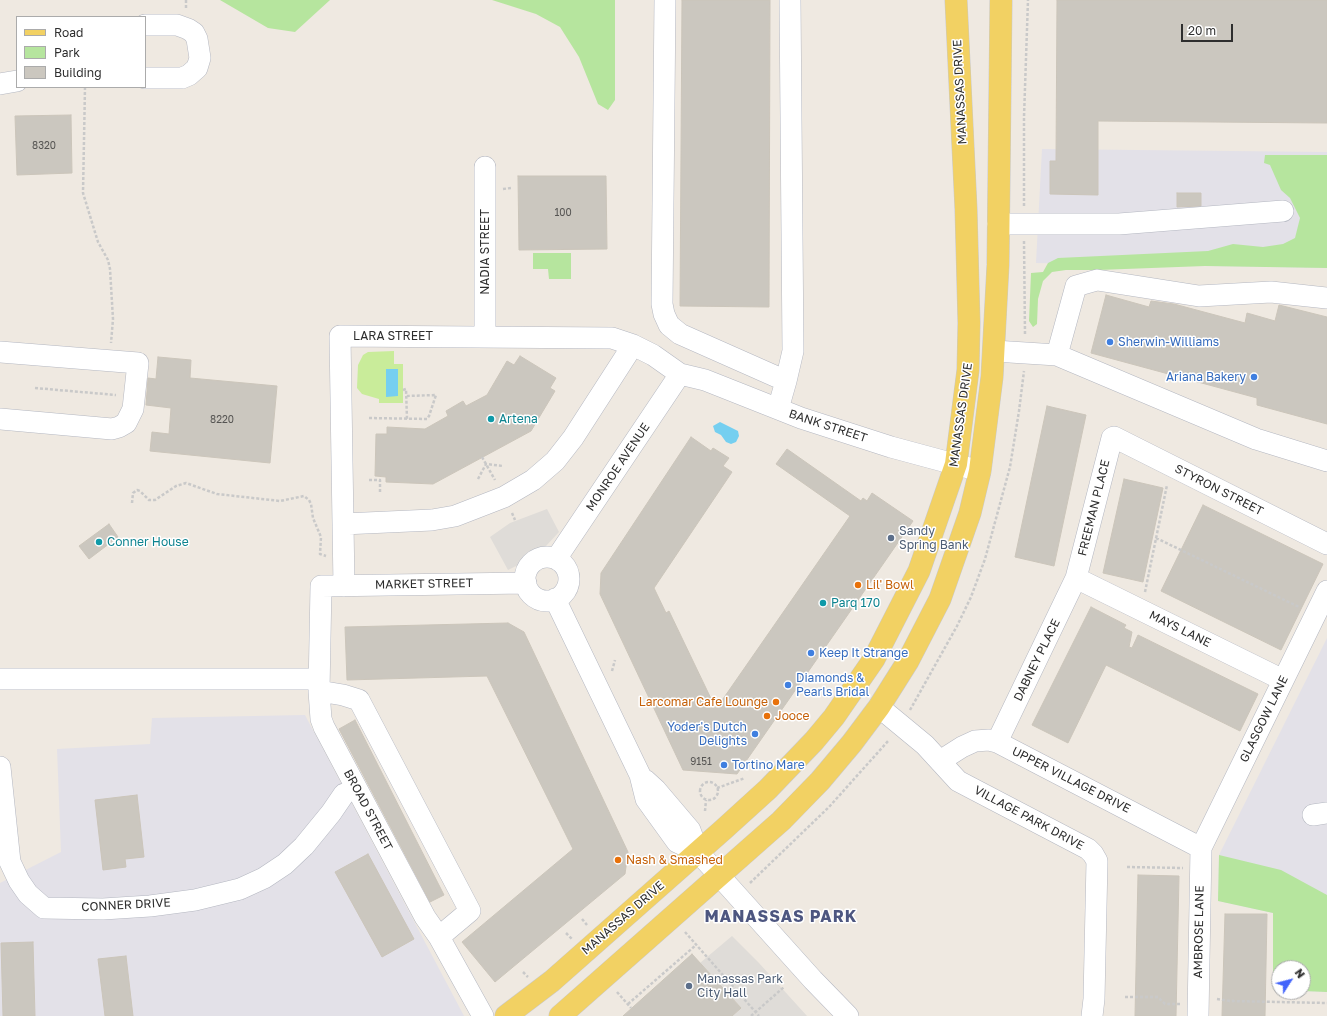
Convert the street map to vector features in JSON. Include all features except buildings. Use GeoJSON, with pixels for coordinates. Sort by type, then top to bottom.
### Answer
{"type":"FeatureCollection","features":[{"type":"Feature","properties":{"kind":"main road","name":"MANASSAS DRIVE"},"geometry":{"type":"LineString","coordinates":[[506,1016],[552,981],[768,790],[814,741],[834,717],[874,658],[919,571],[956,464],[968,370],[969,323],[966,210],[956,0]]}},
{"type":"Feature","properties":{"kind":"main road","name":"MANASSAS DRIVE"},"geometry":{"type":"LineString","coordinates":[[560,1016],[781,821],[820,780],[852,743],[879,707],[908,661],[940,599],[970,513],[980,472],[992,377],[998,224],[1001,0]]}},
{"type":"Feature","properties":{"kind":"main road"},"geometry":{"type":"LineString","coordinates":[[879,707],[873,693],[876,678],[894,639],[898,614]]}},
{"type":"Feature","properties":{"kind":"street"},"geometry":{"type":"LineString","coordinates":[[665,0],[662,304],[664,314],[669,325],[680,334],[786,380]]}},
{"type":"Feature","properties":{"kind":"street"},"geometry":{"type":"LineString","coordinates":[[778,409],[793,351],[790,0]]}},
{"type":"Feature","properties":{"kind":"street"},"geometry":{"type":"LineString","coordinates":[[146,25],[177,25],[188,29],[197,39],[200,58],[196,68],[189,75],[182,78],[146,78]]}},
{"type":"Feature","properties":{"kind":"street"},"geometry":{"type":"LineString","coordinates":[[0,84],[16,81]]}},
{"type":"Feature","properties":{"kind":"street","name":"NADIA STREET"},"geometry":{"type":"LineString","coordinates":[[485,167],[485,337]]}},
{"type":"Feature","properties":{"kind":"street"},"geometry":{"type":"LineString","coordinates":[[998,224],[1120,224],[1283,211]]}},
{"type":"Feature","properties":{"kind":"street"},"geometry":{"type":"LineString","coordinates":[[1058,355],[1076,286],[1097,280],[1199,296],[1271,292],[1327,298]]}},
{"type":"Feature","properties":{"kind":"street","name":"LARA STREET"},"geometry":{"type":"LineString","coordinates":[[344,586],[340,336],[606,338],[633,345],[652,355],[680,374]]}},
{"type":"Feature","properties":{"kind":"street"},"geometry":{"type":"LineString","coordinates":[[342,524],[432,520],[450,517],[504,497],[533,480],[555,461],[573,438],[633,345]]}},
{"type":"Feature","properties":{"kind":"street"},"geometry":{"type":"LineString","coordinates":[[994,351],[1058,355],[1256,439],[1327,461]]}},
{"type":"Feature","properties":{"kind":"street"},"geometry":{"type":"LineString","coordinates":[[0,352],[138,363],[135,397],[130,416],[122,425],[112,429],[0,420]]}},
{"type":"Feature","properties":{"kind":"street","name":"BANK STREET"},"geometry":{"type":"LineString","coordinates":[[680,374],[705,380],[778,409],[891,447],[956,464],[980,472]]}},
{"type":"Feature","properties":{"kind":"street","name":"MONROE AVENUE"},"geometry":{"type":"LineString","coordinates":[[556,559],[680,374]]}},
{"type":"Feature","properties":{"kind":"street","name":"STYRON STREET"},"geometry":{"type":"LineString","coordinates":[[1112,438],[1114,437],[1327,544]]}},
{"type":"Feature","properties":{"kind":"street","name":"FREEMAN PLACE"},"geometry":{"type":"LineString","coordinates":[[1076,578],[1112,438]]}},
{"type":"Feature","properties":{"kind":"street"},"geometry":{"type":"LineString","coordinates":[[543,558],[556,559],[567,569],[569,583],[561,596],[555,599],[540,600],[533,596],[526,583],[527,570],[531,564],[543,558]]}},
{"type":"Feature","properties":{"kind":"street","name":"MAYS LANE"},"geometry":{"type":"LineString","coordinates":[[1076,578],[1283,680]]}},
{"type":"Feature","properties":{"kind":"street","name":"DABNEY PLACE"},"geometry":{"type":"LineString","coordinates":[[997,742],[1076,578]]}},
{"type":"Feature","properties":{"kind":"street","name":"MARKET STREET"},"geometry":{"type":"LineString","coordinates":[[321,586],[526,583]]}},
{"type":"Feature","properties":{"kind":"street","name":"BROAD STREET"},"geometry":{"type":"LineString","coordinates":[[321,586],[319,685],[321,719],[326,732],[425,917],[439,937],[483,1016]]}},
{"type":"Feature","properties":{"kind":"street","name":"GLASGOW LANE"},"geometry":{"type":"LineString","coordinates":[[1201,848],[1327,591]]}},
{"type":"Feature","properties":{"kind":"street"},"geometry":{"type":"LineString","coordinates":[[555,599],[640,776],[646,799],[677,842],[698,852],[813,980],[848,1016]]}},
{"type":"Feature","properties":{"kind":"street"},"geometry":{"type":"LineString","coordinates":[[0,679],[319,685],[342,695],[359,700],[470,911],[439,937]]}},
{"type":"Feature","properties":{"kind":"street","name":"VILLAGE PARK DRIVE"},"geometry":{"type":"LineString","coordinates":[[879,707],[925,745],[958,781],[1088,849],[1093,854],[1097,861],[1094,1000],[1092,1016]]}},
{"type":"Feature","properties":{"kind":"street","name":"UPPER VILLAGE DRIVE"},"geometry":{"type":"LineString","coordinates":[[940,761],[962,746],[975,741],[989,740],[997,742],[1201,848]]}},
{"type":"Feature","properties":{"kind":"street","name":"CONNER DRIVE"},"geometry":{"type":"LineString","coordinates":[[0,767],[10,862],[18,881],[28,894],[44,908],[103,909],[150,906],[195,900],[240,889],[264,878],[285,864],[304,846],[331,813],[344,794]]}},
{"type":"Feature","properties":{"kind":"street","name":"AMBROSE LANE"},"geometry":{"type":"LineString","coordinates":[[1198,1016],[1201,848]]}},
{"type":"Feature","properties":{"kind":"path"},"geometry":{"type":"LineString","coordinates":[[186,0],[186,12]]}},
{"type":"Feature","properties":{"kind":"path"},"geometry":{"type":"LineString","coordinates":[[1024,206],[1024,117],[1028,0]]}},
{"type":"Feature","properties":{"kind":"path"},"geometry":{"type":"LineString","coordinates":[[85,88],[83,193],[98,242],[108,260],[110,269],[113,319],[111,337]]}},
{"type":"Feature","properties":{"kind":"path"},"geometry":{"type":"LineString","coordinates":[[1024,237],[1025,332]]}},
{"type":"Feature","properties":{"kind":"path"},"geometry":{"type":"LineString","coordinates":[[35,388],[135,397]]}},
{"type":"Feature","properties":{"kind":"path"},"geometry":{"type":"LineString","coordinates":[[403,390],[406,389],[407,419]]}},
{"type":"Feature","properties":{"kind":"path"},"geometry":{"type":"LineString","coordinates":[[369,418],[427,419],[430,416],[436,395],[406,396]]}},
{"type":"Feature","properties":{"kind":"path"},"geometry":{"type":"LineString","coordinates":[[482,457],[498,486]]}},
{"type":"Feature","properties":{"kind":"path"},"geometry":{"type":"LineString","coordinates":[[486,464],[503,466]]}},
{"type":"Feature","properties":{"kind":"path"},"geometry":{"type":"LineString","coordinates":[[478,479],[486,464]]}},
{"type":"Feature","properties":{"kind":"path"},"geometry":{"type":"LineString","coordinates":[[1141,610],[1170,466]]}},
{"type":"Feature","properties":{"kind":"path"},"geometry":{"type":"LineString","coordinates":[[369,480],[380,480],[380,493]]}},
{"type":"Feature","properties":{"kind":"path"},"geometry":{"type":"LineString","coordinates":[[132,503],[133,493],[137,490],[139,490],[149,500],[155,500],[176,486],[186,483],[217,494],[280,501],[304,496],[308,498],[311,504],[313,518],[320,534],[320,554],[332,557]]}},
{"type":"Feature","properties":{"kind":"path"},"geometry":{"type":"LineString","coordinates":[[1156,538],[1299,607]]}},
{"type":"Feature","properties":{"kind":"path"},"geometry":{"type":"LineString","coordinates":[[752,882],[834,802],[894,735]]}},
{"type":"Feature","properties":{"kind":"path"},"geometry":{"type":"LineString","coordinates":[[717,788],[745,778]]}},
{"type":"Feature","properties":{"kind":"path"},"geometry":{"type":"LineString","coordinates":[[711,782],[717,788],[718,794],[714,799],[706,800],[700,794],[702,785],[711,782]]}},
{"type":"Feature","properties":{"kind":"path"},"geometry":{"type":"LineString","coordinates":[[705,811],[706,800]]}},
{"type":"Feature","properties":{"kind":"path"},"geometry":{"type":"LineString","coordinates":[[1128,867],[1191,868]]}},
{"type":"Feature","properties":{"kind":"path"},"geometry":{"type":"LineString","coordinates":[[582,919],[588,925]]}},
{"type":"Feature","properties":{"kind":"path"},"geometry":{"type":"LineString","coordinates":[[685,932],[759,1016]]}},
{"type":"Feature","properties":{"kind":"path"},"geometry":{"type":"LineString","coordinates":[[566,934],[572,939]]}},
{"type":"Feature","properties":{"kind":"path"},"geometry":{"type":"LineString","coordinates":[[628,1004],[696,945]]}},
{"type":"Feature","properties":{"kind":"path"},"geometry":{"type":"LineString","coordinates":[[751,1016],[784,987]]}},
{"type":"Feature","properties":{"kind":"path"},"geometry":{"type":"LineString","coordinates":[[617,992],[631,1008]]}},
{"type":"Feature","properties":{"kind":"path"},"geometry":{"type":"LineString","coordinates":[[1125,997],[1158,997],[1165,1004],[1181,1004]]}},
{"type":"Feature","properties":{"kind":"path"},"geometry":{"type":"LineString","coordinates":[[1212,998],[1230,1001],[1327,1003]]}},
{"type":"Feature","properties":{"kind":"shaded area"},"geometry":{"type":"Polygon","coordinates":[[[1042,149],[1327,152],[1327,268],[1036,263],[1042,149]]]}},
{"type":"Feature","properties":{"kind":"shaded area"},"geometry":{"type":"Polygon","coordinates":[[[547,509],[559,532],[546,546],[529,555],[518,565],[508,570],[490,537],[510,523],[547,509]]]}},
{"type":"Feature","properties":{"kind":"shaded area"},"geometry":{"type":"Polygon","coordinates":[[[1327,638],[1327,992],[1311,991],[1311,960],[1273,960],[1273,913],[1218,901],[1219,855],[1327,638]]]}},
{"type":"Feature","properties":{"kind":"shaded area"},"geometry":{"type":"Polygon","coordinates":[[[305,715],[464,1016],[0,1016],[0,883],[61,852],[57,749],[150,744],[152,718],[305,715]]]}},
{"type":"Feature","properties":{"kind":"shaded area"},"geometry":{"type":"Polygon","coordinates":[[[732,936],[759,963],[807,1016],[732,1016],[741,1008],[700,963],[732,936]]]}},
{"type":"Feature","properties":{"kind":"green space"},"geometry":{"type":"Polygon","coordinates":[[[220,0],[330,0],[295,32],[268,28],[220,0]]]}},
{"type":"Feature","properties":{"kind":"green space"},"geometry":{"type":"Polygon","coordinates":[[[492,0],[615,0],[615,100],[608,110],[598,104],[579,57],[560,27],[536,14],[492,0]]]}},
{"type":"Feature","properties":{"kind":"green space"},"geometry":{"type":"Polygon","coordinates":[[[1265,155],[1327,155],[1327,268],[1205,266],[1066,270],[1052,272],[1043,281],[1038,299],[1037,324],[1033,327],[1029,321],[1031,273],[1043,272],[1048,263],[1058,258],[1208,251],[1233,244],[1263,247],[1283,244],[1295,238],[1300,218],[1290,198],[1281,190],[1270,165],[1264,163],[1265,155]]]}},
{"type":"Feature","properties":{"kind":"green space"},"geometry":{"type":"Polygon","coordinates":[[[533,253],[571,253],[571,279],[549,279],[548,269],[533,269],[533,253]]]}},
{"type":"Feature","properties":{"kind":"green space"},"geometry":{"type":"Polygon","coordinates":[[[394,351],[394,364],[403,364],[403,403],[379,403],[379,399],[362,394],[357,388],[358,365],[363,355],[368,352],[394,351]]]}},
{"type":"Feature","properties":{"kind":"green space"},"geometry":{"type":"Polygon","coordinates":[[[1219,855],[1281,870],[1327,895],[1327,992],[1311,991],[1311,960],[1273,960],[1273,913],[1218,901],[1219,855]]]}},
{"type":"Feature","properties":{"kind":"water"},"geometry":{"type":"Polygon","coordinates":[[[386,369],[398,369],[398,396],[386,397],[386,369]]]}},
{"type":"Feature","properties":{"kind":"water"},"geometry":{"type":"Polygon","coordinates":[[[720,422],[738,431],[739,436],[736,442],[731,444],[726,442],[721,435],[715,432],[713,426],[720,422]]]}},
{"type":"Feature","properties":{"kind":"place","name":"Sherwin-Williams"},"geometry":{"type":"Point","coordinates":[1110,342]}},
{"type":"Feature","properties":{"kind":"place","name":"Ariana Bakery"},"geometry":{"type":"Point","coordinates":[1254,377]}},
{"type":"Feature","properties":{"kind":"place","name":"Artena"},"geometry":{"type":"Point","coordinates":[491,419]}},
{"type":"Feature","properties":{"kind":"place","name":"Sandy Spring Bank"},"geometry":{"type":"Point","coordinates":[891,538]}},
{"type":"Feature","properties":{"kind":"place","name":"Conner House"},"geometry":{"type":"Point","coordinates":[99,542]}},
{"type":"Feature","properties":{"kind":"place","name":"Lil' Bowl"},"geometry":{"type":"Point","coordinates":[858,585]}},
{"type":"Feature","properties":{"kind":"place","name":"Parq 170"},"geometry":{"type":"Point","coordinates":[823,603]}},
{"type":"Feature","properties":{"kind":"place","name":"Keep It Strange"},"geometry":{"type":"Point","coordinates":[811,653]}},
{"type":"Feature","properties":{"kind":"place","name":"Diamonds & Pearls Bridal"},"geometry":{"type":"Point","coordinates":[788,685]}},
{"type":"Feature","properties":{"kind":"place","name":"Larcomar Cafe Lounge"},"geometry":{"type":"Point","coordinates":[776,702]}},
{"type":"Feature","properties":{"kind":"place","name":"Jooce"},"geometry":{"type":"Point","coordinates":[767,716]}},
{"type":"Feature","properties":{"kind":"place","name":"Yoder's Dutch Delights"},"geometry":{"type":"Point","coordinates":[755,734]}},
{"type":"Feature","properties":{"kind":"place","name":"Tortino Mare"},"geometry":{"type":"Point","coordinates":[724,765]}},
{"type":"Feature","properties":{"kind":"place","name":"Nash & Smashed"},"geometry":{"type":"Point","coordinates":[618,860]}},
{"type":"Feature","properties":{"kind":"place","name":"Manassas Park City Hall"},"geometry":{"type":"Point","coordinates":[689,986]}},
{"type":"Feature","properties":{"kind":"district","name":"MANASSAS PARK"},"geometry":{"type":"Point","coordinates":[781,917]}}]}
